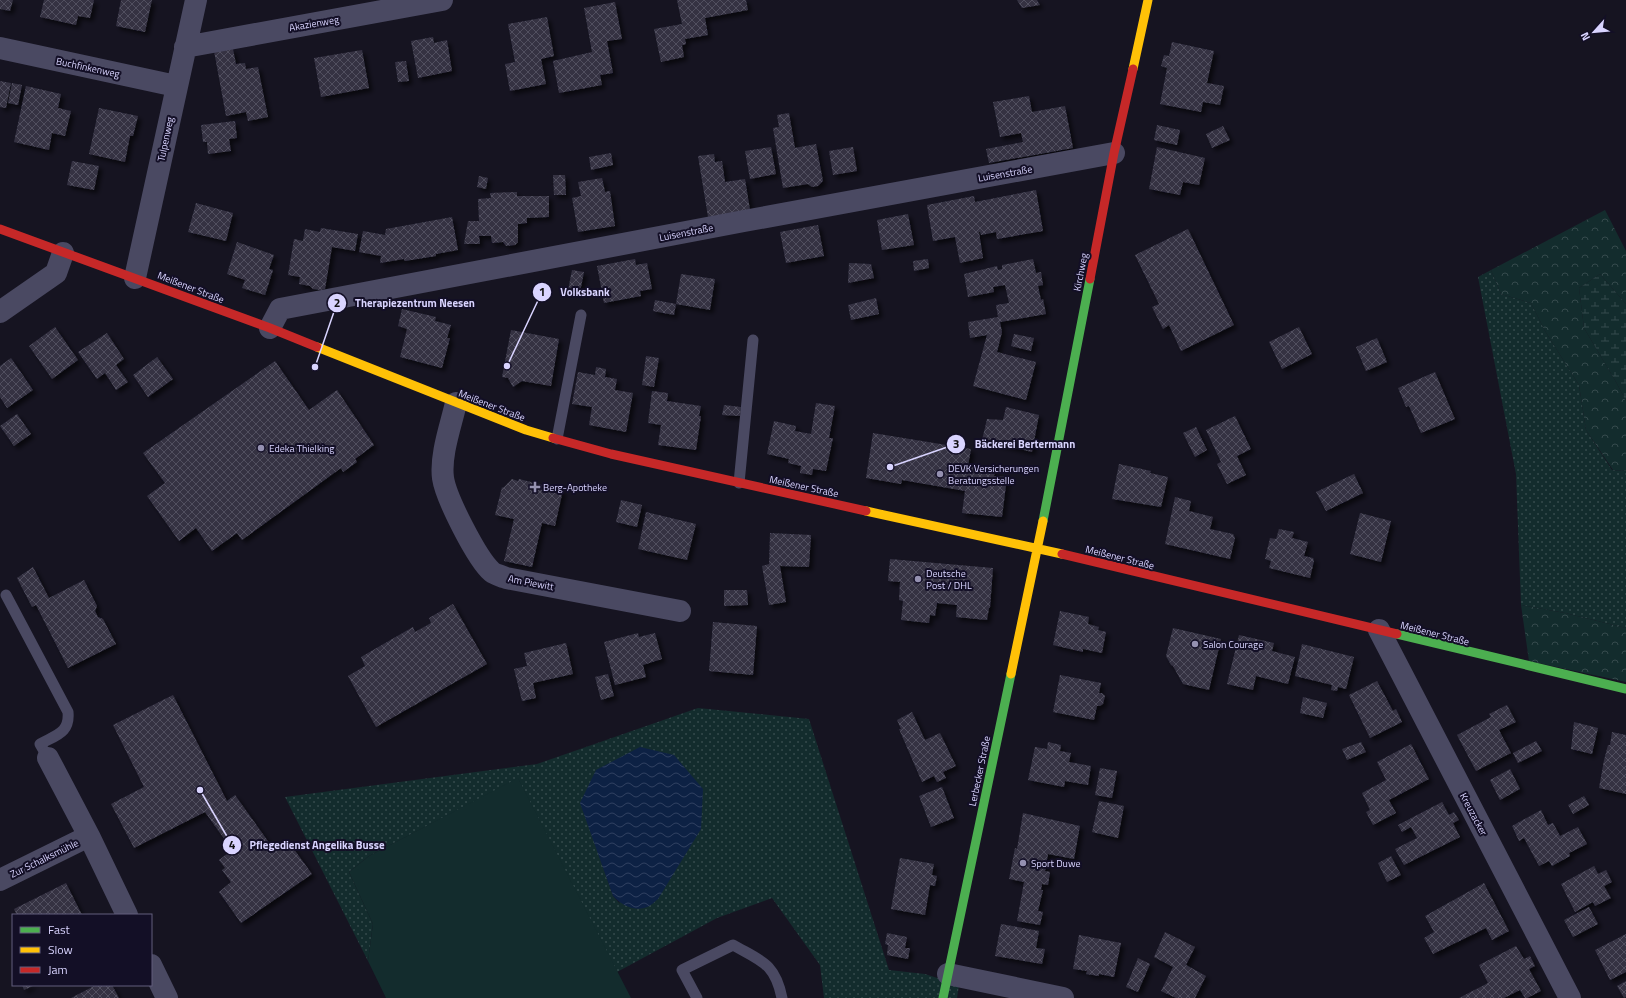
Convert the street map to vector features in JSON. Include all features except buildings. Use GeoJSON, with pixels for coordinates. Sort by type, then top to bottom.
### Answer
{"type":"FeatureCollection","features":[{"type":"Feature","properties":{"kind":"street","name":"Tulpenweg"},"geometry":{"type":"LineString","coordinates":[[135,278],[196,0]]}},
{"type":"Feature","properties":{"kind":"street","name":"Akazienweg"},"geometry":{"type":"LineString","coordinates":[[185,47],[442,0]]}},
{"type":"Feature","properties":{"kind":"street","name":"Kirchweg"},"geometry":{"type":"LineString","coordinates":[[1038,548],[1114,153],[1148,0]]}},
{"type":"Feature","properties":{"kind":"street","name":"Buchfinkenweg"},"geometry":{"type":"LineString","coordinates":[[0,48],[176,86]]}},
{"type":"Feature","properties":{"kind":"street","name":"Luisenstraße"},"geometry":{"type":"LineString","coordinates":[[270,328],[280,309],[1114,153]]}},
{"type":"Feature","properties":{"kind":"street","name":"Meißener Straße"},"geometry":{"type":"LineString","coordinates":[[0,230],[270,328],[456,403],[526,430],[557,439],[611,454],[738,483],[1038,548],[1626,689]]}},
{"type":"Feature","properties":{"kind":"street"},"geometry":{"type":"LineString","coordinates":[[0,312],[56,273],[63,253]]}},
{"type":"Feature","properties":{"kind":"street","name":"Am Piewitt"},"geometry":{"type":"LineString","coordinates":[[456,403],[444,457],[443,477],[447,494],[469,538],[481,560],[493,573],[506,578],[680,611]]}},
{"type":"Feature","properties":{"kind":"street","name":"Lerbecker Straße"},"geometry":{"type":"LineString","coordinates":[[942,998],[1038,548]]}},
{"type":"Feature","properties":{"kind":"street","name":"Kreuzacker"},"geometry":{"type":"LineString","coordinates":[[1379,630],[1570,998]]}},
{"type":"Feature","properties":{"kind":"street","name":"Zur Schalksmühle"},"geometry":{"type":"LineString","coordinates":[[48,758],[89,836],[127,914]]}},
{"type":"Feature","properties":{"kind":"street","name":"Zur Schalksmühle"},"geometry":{"type":"LineString","coordinates":[[0,880],[89,836]]}},
{"type":"Feature","properties":{"kind":"street"},"geometry":{"type":"LineString","coordinates":[[152,967],[167,998]]}},
{"type":"Feature","properties":{"kind":"street"},"geometry":{"type":"LineString","coordinates":[[948,974],[1063,998]]}},
{"type":"Feature","properties":{"kind":"lane"},"geometry":{"type":"LineString","coordinates":[[557,439],[581,315]]}},
{"type":"Feature","properties":{"kind":"lane"},"geometry":{"type":"LineString","coordinates":[[738,483],[753,340]]}},
{"type":"Feature","properties":{"kind":"lane"},"geometry":{"type":"LineString","coordinates":[[6,595],[68,712],[69,722],[64,730],[40,744],[48,758]]}},
{"type":"Feature","properties":{"kind":"lane"},"geometry":{"type":"LineString","coordinates":[[697,998],[682,970],[733,945],[766,964],[778,981],[782,998]]}},
{"type":"Feature","properties":{"kind":"green space"},"geometry":{"type":"Polygon","coordinates":[[[1605,210],[1626,251],[1626,304],[1600,274],[1579,288],[1584,328],[1626,401],[1626,471],[1613,470],[1586,430],[1579,385],[1545,331],[1531,303],[1501,294],[1491,270],[1605,210]]]}},
{"type":"Feature","properties":{"kind":"green space"},"geometry":{"type":"Polygon","coordinates":[[[1491,270],[1501,294],[1531,303],[1545,331],[1579,385],[1586,430],[1612,470],[1626,471],[1626,628],[1565,613],[1521,605],[1516,474],[1478,277],[1491,270]]]}},
{"type":"Feature","properties":{"kind":"green space"},"geometry":{"type":"Polygon","coordinates":[[[1600,274],[1626,304],[1626,401],[1584,328],[1579,288],[1600,274]]]}},
{"type":"Feature","properties":{"kind":"green space"},"geometry":{"type":"Polygon","coordinates":[[[1521,605],[1565,613],[1626,628],[1626,682],[1529,661],[1521,605]]]}},
{"type":"Feature","properties":{"kind":"green space"},"geometry":{"type":"Polygon","coordinates":[[[698,708],[809,719],[889,970],[925,974],[959,985],[957,998],[824,998],[820,965],[772,898],[717,918],[617,972],[518,779],[369,856],[349,872],[373,924],[368,961],[285,797],[537,764],[698,708]],[[581,803],[613,896],[620,904],[581,803]]]}},
{"type":"Feature","properties":{"kind":"green space"},"geometry":{"type":"Polygon","coordinates":[[[518,778],[631,998],[386,998],[368,961],[373,924],[349,872],[369,856],[518,778]]]}},
{"type":"Feature","properties":{"kind":"water"},"geometry":{"type":"Polygon","coordinates":[[[640,747],[674,755],[703,789],[701,829],[658,899],[651,905],[638,909],[624,905],[613,896],[580,803],[596,770],[640,747]]]}},
{"type":"Feature","properties":{"kind":"traffic: fast"},"geometry":{"type":"LineString","coordinates":[[1043,521],[1090,279]]}},
{"type":"Feature","properties":{"kind":"traffic: fast"},"geometry":{"type":"LineString","coordinates":[[1397,634],[1626,689]]}},
{"type":"Feature","properties":{"kind":"traffic: fast"},"geometry":{"type":"LineString","coordinates":[[943,998],[1011,674]]}},
{"type":"Feature","properties":{"kind":"traffic: slow"},"geometry":{"type":"LineString","coordinates":[[1133,69],[1148,0]]}},
{"type":"Feature","properties":{"kind":"traffic: slow"},"geometry":{"type":"LineString","coordinates":[[317,347],[526,430],[553,438]]}},
{"type":"Feature","properties":{"kind":"traffic: slow"},"geometry":{"type":"LineString","coordinates":[[866,511],[1062,554]]}},
{"type":"Feature","properties":{"kind":"traffic: slow"},"geometry":{"type":"LineString","coordinates":[[1011,674],[1043,521]]}},
{"type":"Feature","properties":{"kind":"traffic: jam"},"geometry":{"type":"LineString","coordinates":[[1090,279],[1114,153],[1133,69]]}},
{"type":"Feature","properties":{"kind":"traffic: jam"},"geometry":{"type":"LineString","coordinates":[[0,229],[270,328],[317,347]]}},
{"type":"Feature","properties":{"kind":"traffic: jam"},"geometry":{"type":"LineString","coordinates":[[553,438],[611,454],[866,511]]}},
{"type":"Feature","properties":{"kind":"traffic: jam"},"geometry":{"type":"LineString","coordinates":[[1062,554],[1397,634]]}},
{"type":"Feature","properties":{"kind":"place","name":"Volksbank"},"geometry":{"type":"Point","coordinates":[507,366]}},
{"type":"Feature","properties":{"kind":"place","name":"Therapiezentrum Neesen"},"geometry":{"type":"Point","coordinates":[315,367]}},
{"type":"Feature","properties":{"kind":"place","name":"Edeka Thielking"},"geometry":{"type":"Point","coordinates":[261,448]}},
{"type":"Feature","properties":{"kind":"place","name":"Bäckerei Bertermann"},"geometry":{"type":"Point","coordinates":[890,467]}},
{"type":"Feature","properties":{"kind":"place","name":"DEVK Versicherungen Beratungsstelle"},"geometry":{"type":"Point","coordinates":[940,474]}},
{"type":"Feature","properties":{"kind":"place","name":"Berg-Apotheke"},"geometry":{"type":"Point","coordinates":[535,487]}},
{"type":"Feature","properties":{"kind":"place","name":"Deutsche Post / DHL"},"geometry":{"type":"Point","coordinates":[918,579]}},
{"type":"Feature","properties":{"kind":"place","name":"Salon Courage"},"geometry":{"type":"Point","coordinates":[1195,644]}},
{"type":"Feature","properties":{"kind":"place","name":"Pflegedienst Angelika Busse"},"geometry":{"type":"Point","coordinates":[200,790]}},
{"type":"Feature","properties":{"kind":"place","name":"Sport Duwe"},"geometry":{"type":"Point","coordinates":[1023,863]}}]}
